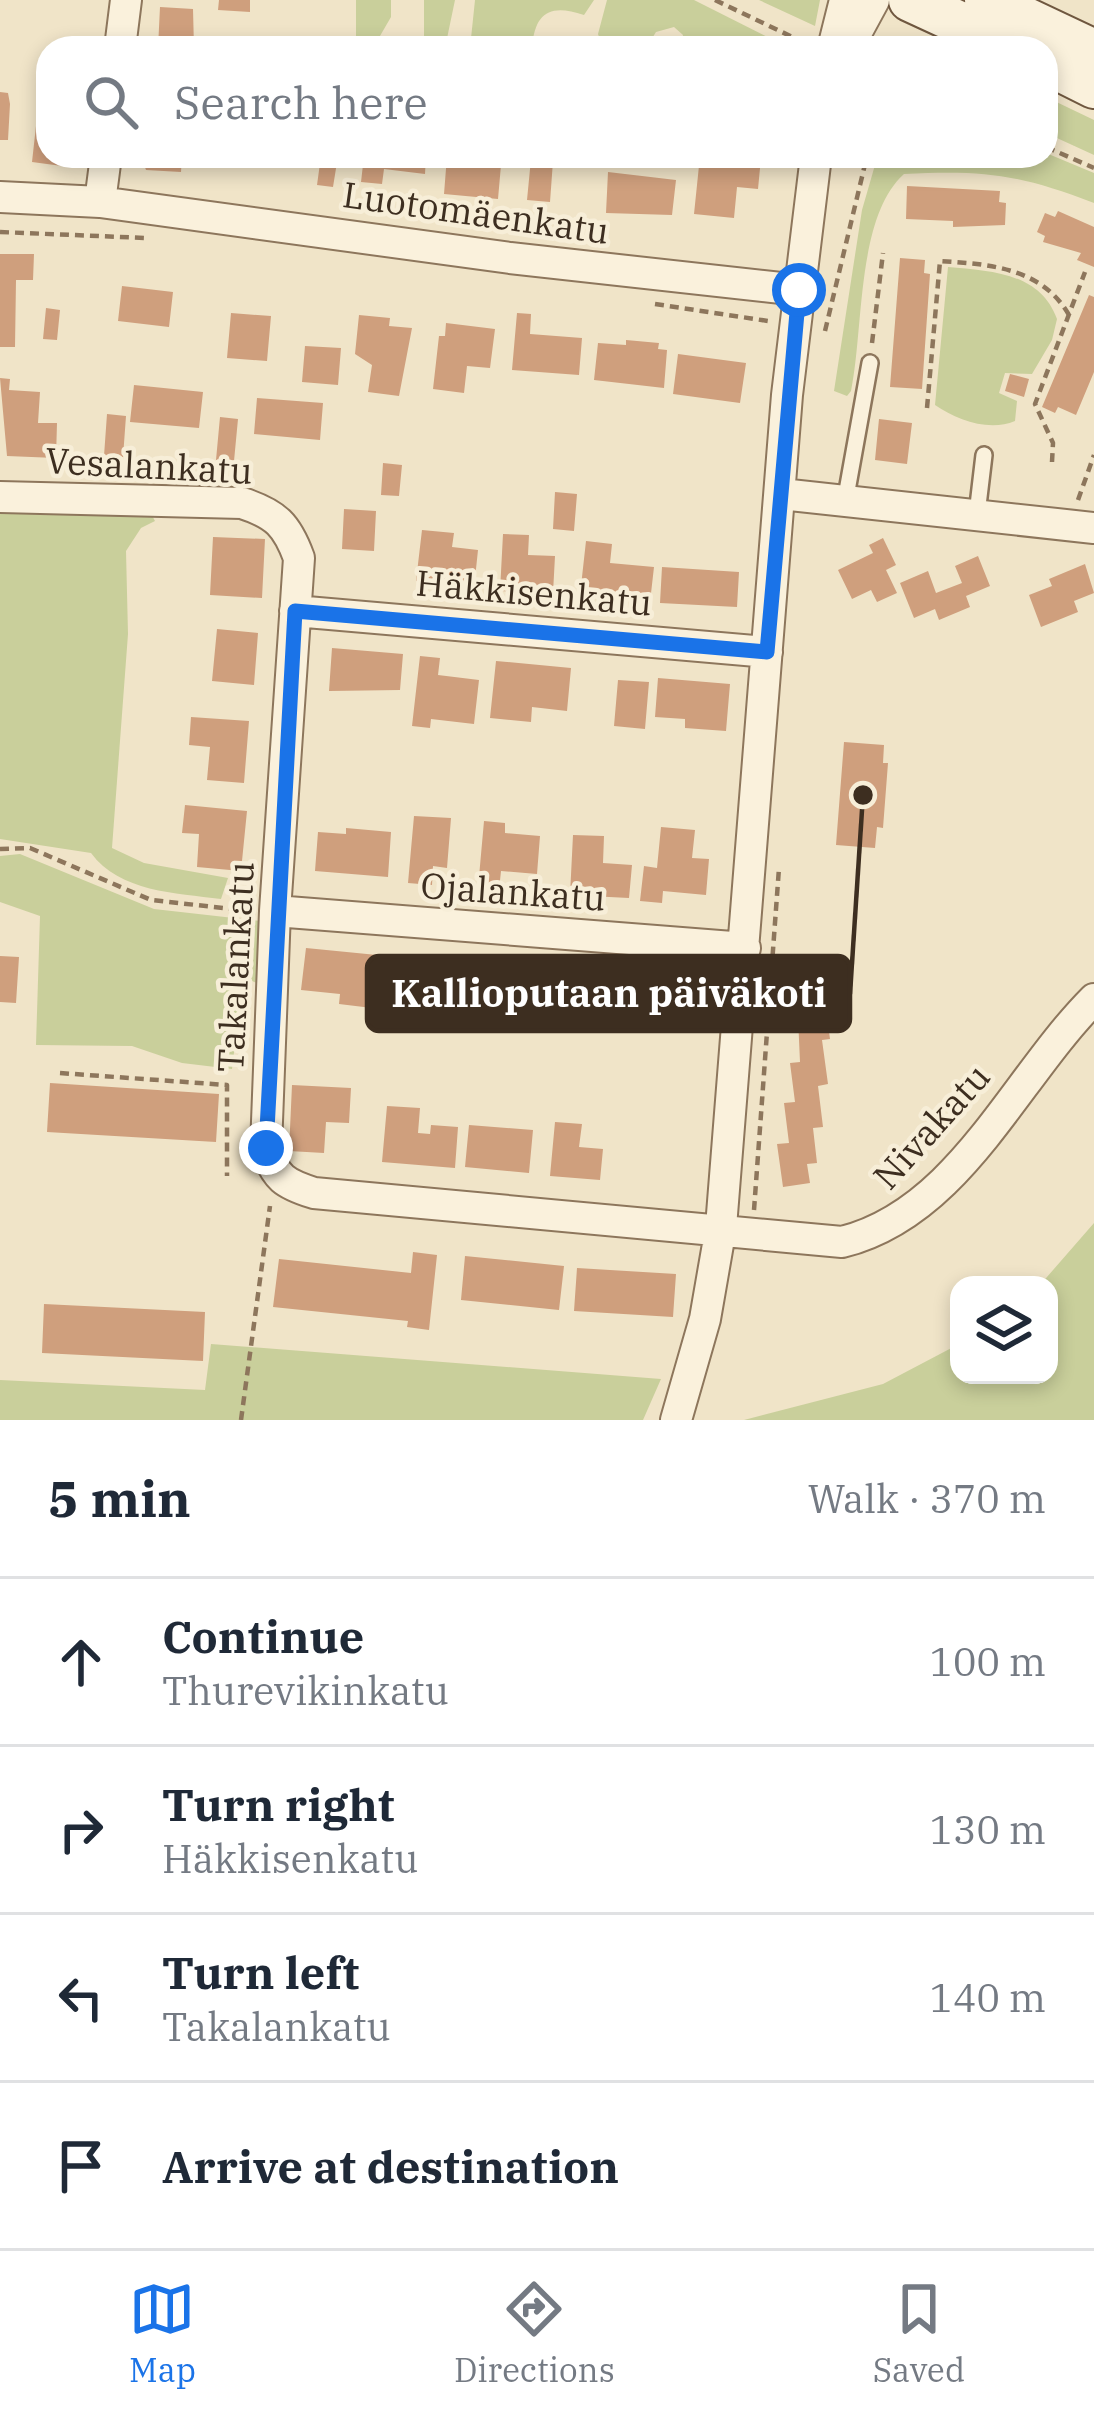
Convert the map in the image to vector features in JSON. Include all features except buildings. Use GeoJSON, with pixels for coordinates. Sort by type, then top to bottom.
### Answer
{"type":"FeatureCollection","features":[{"type":"Feature","properties":{"kind":"main road"},"geometry":{"type":"LineString","coordinates":[[910,0],[988,36]]}},
{"type":"Feature","properties":{"kind":"main road"},"geometry":{"type":"LineString","coordinates":[[986,0],[1094,51]]}},
{"type":"Feature","properties":{"kind":"main road"},"geometry":{"type":"LineString","coordinates":[[1058,69],[1094,87]]}},
{"type":"Feature","properties":{"kind":"street"},"geometry":{"type":"LineString","coordinates":[[122,36],[126,0]]}},
{"type":"Feature","properties":{"kind":"street"},"geometry":{"type":"LineString","coordinates":[[826,36],[844,0]]}},
{"type":"Feature","properties":{"kind":"street"},"geometry":{"type":"LineString","coordinates":[[854,36],[874,0]]}},
{"type":"Feature","properties":{"kind":"street"},"geometry":{"type":"LineString","coordinates":[[100,202],[104,168]]}},
{"type":"Feature","properties":{"kind":"street"},"geometry":{"type":"LineString","coordinates":[[676,1420],[705,1319],[721,1227],[799,290],[815,168]]}},
{"type":"Feature","properties":{"kind":"street","name":"Luotomäenkatu"},"geometry":{"type":"LineString","coordinates":[[0,197],[100,202],[799,290]]}},
{"type":"Feature","properties":{"kind":"street"},"geometry":{"type":"LineString","coordinates":[[781,494],[1084,526]]}},
{"type":"Feature","properties":{"kind":"street","name":"Vesalankatu"},"geometry":{"type":"LineString","coordinates":[[0,497],[242,502],[269,512],[288,528]]}},
{"type":"Feature","properties":{"kind":"street","name":"Takalankatu"},"geometry":{"type":"LineString","coordinates":[[274,1174],[266,1148],[275,911],[298,559],[288,528]]}},
{"type":"Feature","properties":{"kind":"street","name":"Häkkisenkatu"},"geometry":{"type":"LineString","coordinates":[[295,611],[767,652]]}},
{"type":"Feature","properties":{"kind":"street","name":"Ojalankatu"},"geometry":{"type":"LineString","coordinates":[[275,911],[745,948]]}},
{"type":"Feature","properties":{"kind":"street","name":"Nivakatu"},"geometry":{"type":"LineString","coordinates":[[721,1227],[842,1242],[882,1232],[921,1206],[1056,1037],[1094,999]]}},
{"type":"Feature","properties":{"kind":"street"},"geometry":{"type":"LineString","coordinates":[[274,1174],[314,1193],[721,1227]]}},
{"type":"Feature","properties":{"kind":"lane"},"geometry":{"type":"LineString","coordinates":[[844,502],[870,363]]}},
{"type":"Feature","properties":{"kind":"lane"},"geometry":{"type":"LineString","coordinates":[[977,514],[984,455]]}},
{"type":"Feature","properties":{"kind":"path"},"geometry":{"type":"LineString","coordinates":[[715,0],[798,36]]}},
{"type":"Feature","properties":{"kind":"path"},"geometry":{"type":"LineString","coordinates":[[1058,152],[1094,168]]}},
{"type":"Feature","properties":{"kind":"path"},"geometry":{"type":"LineString","coordinates":[[870,363],[883,253]]}},
{"type":"Feature","properties":{"kind":"path"},"geometry":{"type":"LineString","coordinates":[[927,408],[940,261],[1012,270],[1058,296],[1069,315]]}},
{"type":"Feature","properties":{"kind":"path"},"geometry":{"type":"LineString","coordinates":[[1052,461],[1053,443],[1035,404],[1084,272]]}},
{"type":"Feature","properties":{"kind":"path"},"geometry":{"type":"LineString","coordinates":[[1084,526],[1094,455]]}},
{"type":"Feature","properties":{"kind":"path"},"geometry":{"type":"LineString","coordinates":[[0,849],[30,848],[152,900],[275,911]]}},
{"type":"Feature","properties":{"kind":"path"},"geometry":{"type":"LineString","coordinates":[[60,1072],[227,1085],[226,1177]]}},
{"type":"Feature","properties":{"kind":"path"},"geometry":{"type":"LineString","coordinates":[[242,1420],[274,1174]]}},
{"type":"Feature","properties":{"kind":"path"},"geometry":{"type":"LineString","coordinates":[[754,1202],[776,1207]]}},
{"type":"Feature","properties":{"kind":"green space"},"geometry":{"type":"Polygon","coordinates":[[[356,0],[391,0],[391,17],[380,36],[356,36],[356,0]]]}},
{"type":"Feature","properties":{"kind":"green space"},"geometry":{"type":"Polygon","coordinates":[[[424,0],[455,0],[448,36],[424,36],[424,0]]]}},
{"type":"Feature","properties":{"kind":"green space"},"geometry":{"type":"Polygon","coordinates":[[[475,0],[594,0],[584,15],[562,10],[547,14],[535,36],[471,36],[475,0]]]}},
{"type":"Feature","properties":{"kind":"green space"},"geometry":{"type":"Polygon","coordinates":[[[607,0],[694,0],[765,36],[683,36],[674,27],[654,36],[598,34],[607,0]]]}},
{"type":"Feature","properties":{"kind":"green space"},"geometry":{"type":"Polygon","coordinates":[[[759,0],[820,0],[815,26],[759,0]]]}},
{"type":"Feature","properties":{"kind":"green space"},"geometry":{"type":"Polygon","coordinates":[[[1058,103],[1094,120],[1094,155],[1058,138],[1058,103]]]}},
{"type":"Feature","properties":{"kind":"green space"},"geometry":{"type":"Polygon","coordinates":[[[1058,158],[1094,173],[1094,203],[1001,176],[904,174],[877,217],[847,396],[834,391],[862,210],[874,168],[1058,168],[1058,158]]]}},
{"type":"Feature","properties":{"kind":"green space"},"geometry":{"type":"Polygon","coordinates":[[[948,267],[996,273],[1026,283],[1049,303],[1057,319],[1052,340],[1032,374],[1005,373],[999,393],[1017,401],[1015,421],[973,423],[935,405],[948,267]]]}},
{"type":"Feature","properties":{"kind":"green space"},"geometry":{"type":"Polygon","coordinates":[[[149,510],[155,521],[141,528],[126,551],[128,634],[112,848],[144,863],[228,878],[221,899],[133,883],[103,866],[91,853],[0,839],[0,511],[149,510]]]}},
{"type":"Feature","properties":{"kind":"green space"},"geometry":{"type":"Polygon","coordinates":[[[20,854],[154,909],[261,921],[259,984],[243,977],[232,1069],[182,1063],[132,1046],[36,1045],[40,916],[0,902],[0,856],[20,854]]]}},
{"type":"Feature","properties":{"kind":"green space"},"geometry":{"type":"Polygon","coordinates":[[[1094,1223],[1094,1420],[744,1420],[883,1384],[950,1349],[950,1384],[1058,1384],[1058,1276],[1048,1276],[1094,1223]]]}},
{"type":"Feature","properties":{"kind":"green space"},"geometry":{"type":"Polygon","coordinates":[[[211,1344],[661,1379],[643,1420],[0,1420],[0,1380],[205,1390],[211,1344]]]}},
{"type":"Feature","properties":{"kind":"place","name":"Kallioputaan päiväkoti"},"geometry":{"type":"Point","coordinates":[863,795]}},
{"type":"Feature","properties":{"kind":"route"},"geometry":{"type":"LineString","coordinates":[[266,1148],[275,911],[295,611],[767,652],[799,290]]}}]}
